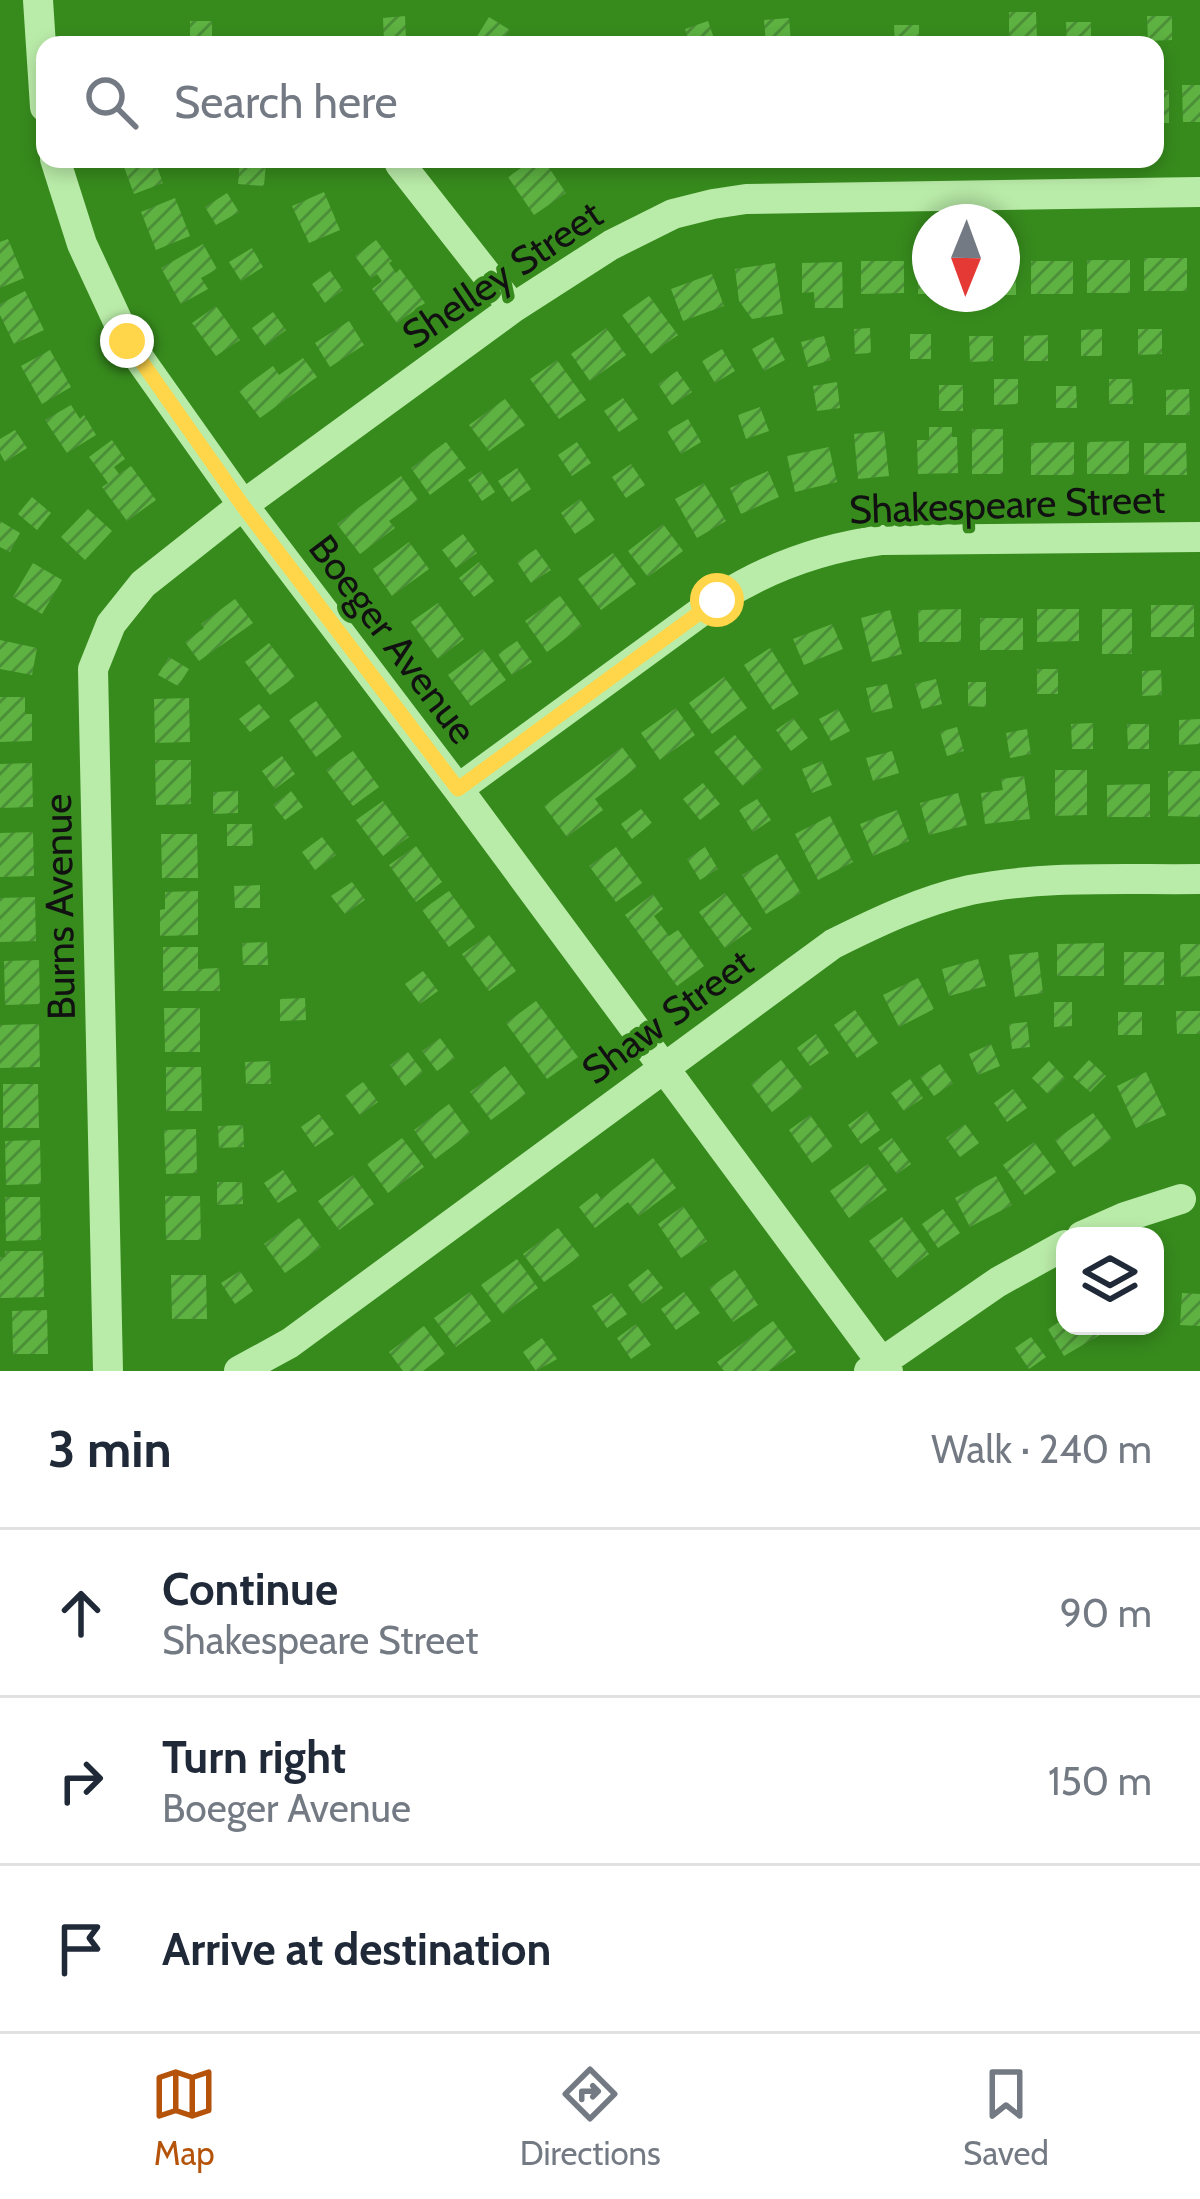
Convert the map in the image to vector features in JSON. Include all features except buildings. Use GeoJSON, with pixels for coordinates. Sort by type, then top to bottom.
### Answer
{"type":"FeatureCollection","features":[{"type":"Feature","properties":{"kind":"street"},"geometry":{"type":"LineString","coordinates":[[38,0],[40,36]]}},
{"type":"Feature","properties":{"kind":"street","name":"Boeger Avenue"},"geometry":{"type":"LineString","coordinates":[[58,168],[82,244],[127,341],[243,506],[458,789],[879,1368]]}},
{"type":"Feature","properties":{"kind":"street"},"geometry":{"type":"LineString","coordinates":[[403,168],[513,308]]}},
{"type":"Feature","properties":{"kind":"street","name":"Shelley Street"},"geometry":{"type":"LineString","coordinates":[[243,506],[513,308],[611,244],[673,214],[746,200],[1200,193]]}},
{"type":"Feature","properties":{"kind":"street","name":"Burns Avenue"},"geometry":{"type":"LineString","coordinates":[[108,1371],[93,669],[111,624],[143,584],[243,506]]}},
{"type":"Feature","properties":{"kind":"street","name":"Shakespeare Street"},"geometry":{"type":"LineString","coordinates":[[458,789],[717,600],[744,582],[806,556],[882,540],[1200,537]]}},
{"type":"Feature","properties":{"kind":"street","name":"Shaw Street"},"geometry":{"type":"LineString","coordinates":[[239,1371],[290,1343],[832,944],[919,905],[968,891],[1067,880],[1200,879]]}},
{"type":"Feature","properties":{"kind":"street"},"geometry":{"type":"LineString","coordinates":[[1102,1227],[1180,1199]]}},
{"type":"Feature","properties":{"kind":"street"},"geometry":{"type":"LineString","coordinates":[[879,1368],[998,1282],[1056,1250]]}},
{"type":"Feature","properties":{"kind":"route"},"geometry":{"type":"LineString","coordinates":[[127,341],[243,506],[458,789],[717,600]]}}]}
